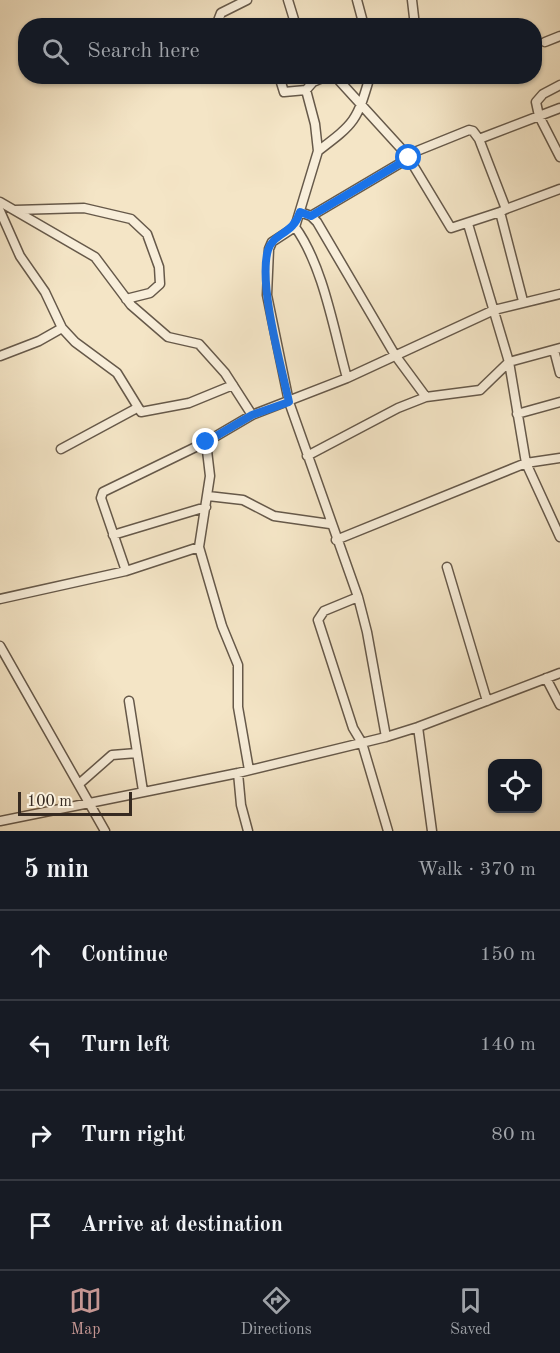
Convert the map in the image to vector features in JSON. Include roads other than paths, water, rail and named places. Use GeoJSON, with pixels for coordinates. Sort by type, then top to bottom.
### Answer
{"type":"FeatureCollection","features":[{"type":"Feature","properties":{"kind":"street"},"geometry":{"type":"LineString","coordinates":[[219,18],[221,13],[247,0]]}},
{"type":"Feature","properties":{"kind":"street"},"geometry":{"type":"LineString","coordinates":[[288,0],[294,18]]}},
{"type":"Feature","properties":{"kind":"street"},"geometry":{"type":"LineString","coordinates":[[357,0],[362,18]]}},
{"type":"Feature","properties":{"kind":"street"},"geometry":{"type":"LineString","coordinates":[[412,0],[414,18]]}},
{"type":"Feature","properties":{"kind":"street"},"geometry":{"type":"LineString","coordinates":[[545,42],[560,36]]}},
{"type":"Feature","properties":{"kind":"street"},"geometry":{"type":"LineString","coordinates":[[282,84],[284,92],[306,90]]}},
{"type":"Feature","properties":{"kind":"street"},"geometry":{"type":"LineString","coordinates":[[309,84],[306,90],[315,124],[318,151],[295,226],[272,242],[267,255],[267,295],[289,402],[330,524],[358,597],[367,632],[386,737]]}},
{"type":"Feature","properties":{"kind":"street"},"geometry":{"type":"LineString","coordinates":[[343,84],[408,156],[451,228],[468,224],[560,189]]}},
{"type":"Feature","properties":{"kind":"street"},"geometry":{"type":"LineString","coordinates":[[318,151],[350,127],[362,103],[368,84]]}},
{"type":"Feature","properties":{"kind":"street"},"geometry":{"type":"LineString","coordinates":[[560,85],[539,97],[536,110],[560,157]]}},
{"type":"Feature","properties":{"kind":"street"},"geometry":{"type":"LineString","coordinates":[[479,139],[560,108]]}},
{"type":"Feature","properties":{"kind":"street"},"geometry":{"type":"LineString","coordinates":[[311,216],[408,156],[469,130],[473,131],[479,139],[503,211],[523,301]]}},
{"type":"Feature","properties":{"kind":"street"},"geometry":{"type":"LineString","coordinates":[[0,202],[95,257],[126,299],[168,337],[199,344],[233,385],[252,415]]}},
{"type":"Feature","properties":{"kind":"street"},"geometry":{"type":"LineString","coordinates":[[15,210],[84,208],[131,219],[142,227],[159,267],[160,284],[150,293],[126,299]]}},
{"type":"Feature","properties":{"kind":"street"},"geometry":{"type":"LineString","coordinates":[[0,211],[20,256],[45,292],[62,328],[75,342],[117,373],[137,408],[146,413],[189,403],[233,385]]}},
{"type":"Feature","properties":{"kind":"street"},"geometry":{"type":"LineString","coordinates":[[300,212],[311,216],[395,355],[426,397]]}},
{"type":"Feature","properties":{"kind":"street"},"geometry":{"type":"LineString","coordinates":[[468,224],[509,362],[526,463],[560,537]]}},
{"type":"Feature","properties":{"kind":"street"},"geometry":{"type":"LineString","coordinates":[[295,226],[311,251],[318,271],[347,378]]}},
{"type":"Feature","properties":{"kind":"street"},"geometry":{"type":"LineString","coordinates":[[126,571],[101,494],[206,442],[252,415],[347,378],[494,310],[523,301],[560,294]]}},
{"type":"Feature","properties":{"kind":"street"},"geometry":{"type":"LineString","coordinates":[[0,356],[39,341],[62,328]]}},
{"type":"Feature","properties":{"kind":"street"},"geometry":{"type":"LineString","coordinates":[[307,456],[398,408],[426,397],[480,390],[509,362],[557,349],[560,373]]}},
{"type":"Feature","properties":{"kind":"street"},"geometry":{"type":"LineString","coordinates":[[517,414],[560,402]]}},
{"type":"Feature","properties":{"kind":"street"},"geometry":{"type":"LineString","coordinates":[[61,449],[137,408]]}},
{"type":"Feature","properties":{"kind":"street"},"geometry":{"type":"LineString","coordinates":[[206,442],[210,476],[199,547],[222,626],[238,665],[238,707],[249,770]]}},
{"type":"Feature","properties":{"kind":"street"},"geometry":{"type":"LineString","coordinates":[[336,540],[526,463],[560,458]]}},
{"type":"Feature","properties":{"kind":"street"},"geometry":{"type":"LineString","coordinates":[[208,496],[243,500],[274,516],[330,524]]}},
{"type":"Feature","properties":{"kind":"street"},"geometry":{"type":"LineString","coordinates":[[113,535],[206,507]]}},
{"type":"Feature","properties":{"kind":"street"},"geometry":{"type":"LineString","coordinates":[[0,599],[126,571],[199,547]]}},
{"type":"Feature","properties":{"kind":"street"},"geometry":{"type":"LineString","coordinates":[[447,567],[487,701]]}},
{"type":"Feature","properties":{"kind":"street"},"geometry":{"type":"LineString","coordinates":[[358,597],[324,611],[318,620],[353,728],[362,743],[388,831]]}},
{"type":"Feature","properties":{"kind":"street"},"geometry":{"type":"LineString","coordinates":[[0,647],[105,831]]}},
{"type":"Feature","properties":{"kind":"street"},"geometry":{"type":"LineString","coordinates":[[0,821],[89,801],[238,773],[386,737],[560,673]]}},
{"type":"Feature","properties":{"kind":"street"},"geometry":{"type":"LineString","coordinates":[[546,678],[560,705]]}},
{"type":"Feature","properties":{"kind":"street"},"geometry":{"type":"LineString","coordinates":[[129,700],[143,791]]}},
{"type":"Feature","properties":{"kind":"street"},"geometry":{"type":"LineString","coordinates":[[418,727],[432,831]]}},
{"type":"Feature","properties":{"kind":"street"},"geometry":{"type":"LineString","coordinates":[[79,784],[112,755],[137,753]]}},
{"type":"Feature","properties":{"kind":"street"},"geometry":{"type":"LineString","coordinates":[[238,773],[241,805],[248,831]]}}]}
